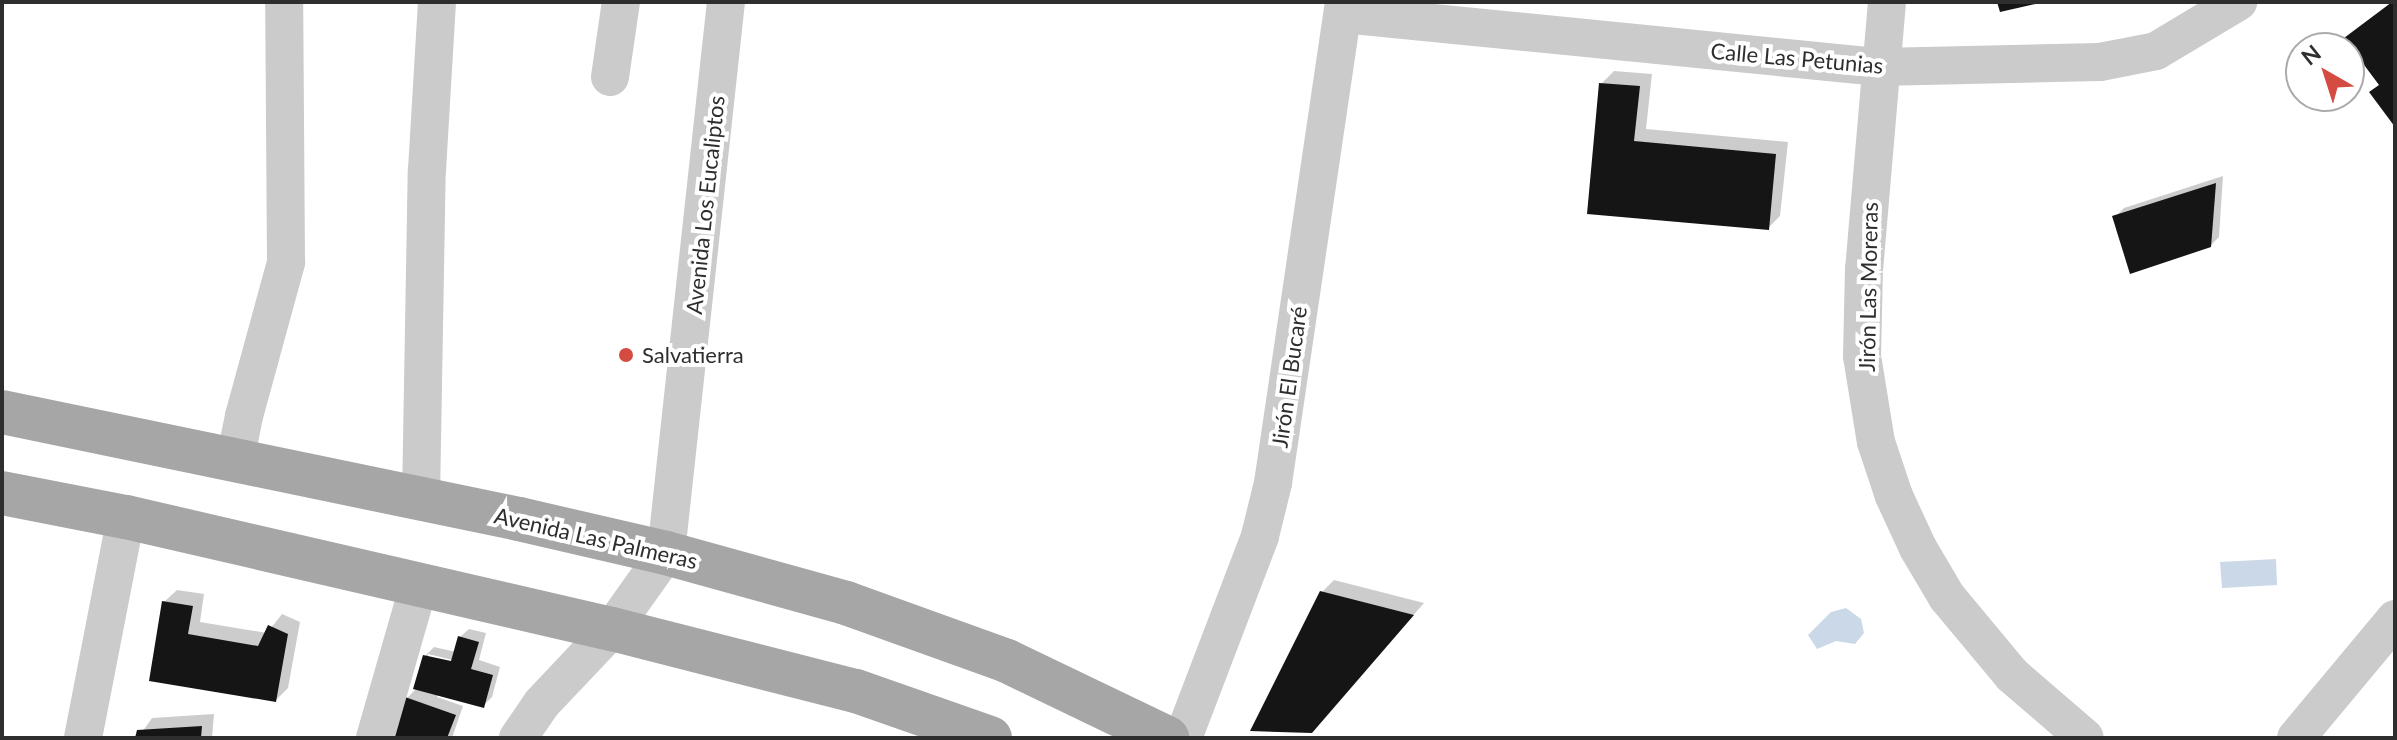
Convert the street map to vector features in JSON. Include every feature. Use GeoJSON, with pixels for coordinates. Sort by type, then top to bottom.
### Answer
{"type":"FeatureCollection","features":[{"type":"Feature","properties":{"kind":"main road","name":"Avenida Las Palmeras"},"geometry":{"type":"LineString","coordinates":[[2,412],[666,553],[846,603],[1007,661],[1167,738]]}},
{"type":"Feature","properties":{"kind":"main road"},"geometry":{"type":"LineString","coordinates":[[2,493],[126,517],[612,629],[856,691],[990,738]]}},
{"type":"Feature","properties":{"kind":"street"},"geometry":{"type":"LineString","coordinates":[[421,499],[427,170],[437,2]]}},
{"type":"Feature","properties":{"kind":"street"},"geometry":{"type":"LineString","coordinates":[[610,77],[621,2]]}},
{"type":"Feature","properties":{"kind":"street","name":"Avenida Los Eucaliptos"},"geometry":{"type":"LineString","coordinates":[[518,738],[542,703],[612,629],[666,553],[726,2]]}},
{"type":"Feature","properties":{"kind":"street","name":"Jirón Las Moreras"},"geometry":{"type":"LineString","coordinates":[[1887,2],[1864,268],[1862,356],[1880,456],[1918,548],[1947,597],[2012,675],[2085,738]]}},
{"type":"Feature","properties":{"kind":"street","name":"Calle Las Petunias"},"geometry":{"type":"LineString","coordinates":[[1344,8],[1879,67],[2100,62],[2156,51],[2238,2]]}},
{"type":"Feature","properties":{"kind":"street"},"geometry":{"type":"LineString","coordinates":[[235,461],[244,416],[286,262],[284,4]]}},
{"type":"Feature","properties":{"kind":"street","name":"Jirón El Bucaré"},"geometry":{"type":"LineString","coordinates":[[1183,738],[1260,536],[1273,483],[1344,8]]}},
{"type":"Feature","properties":{"kind":"street"},"geometry":{"type":"LineString","coordinates":[[83,738],[126,517]]}},
{"type":"Feature","properties":{"kind":"street"},"geometry":{"type":"LineString","coordinates":[[375,738],[419,585]]}},
{"type":"Feature","properties":{"kind":"street"},"geometry":{"type":"LineString","coordinates":[[2296,738],[2395,619]]}},
{"type":"Feature","properties":{"kind":"water"},"geometry":{"type":"Polygon","coordinates":[[[2276,559],[2277,585],[2222,588],[2220,562],[2276,559]]]}},
{"type":"Feature","properties":{"kind":"water"},"geometry":{"type":"Polygon","coordinates":[[[1846,608],[1861,619],[1864,633],[1855,644],[1836,641],[1817,649],[1808,635],[1831,612],[1846,608]]]}},
{"type":"Feature","properties":{"kind":"building"},"geometry":{"type":"Polygon","coordinates":[[[1997,2],[2040,2],[2040,3],[2000,12],[1997,2]]]}},
{"type":"Feature","properties":{"kind":"building"},"geometry":{"type":"Polygon","coordinates":[[[2395,2],[2395,127],[2369,92],[2379,85],[2365,66],[2365,32],[2352,32],[2395,2]]]}},
{"type":"Feature","properties":{"kind":"building"},"geometry":{"type":"Polygon","coordinates":[[[1599,83],[1640,86],[1634,141],[1776,154],[1769,230],[1587,214],[1599,83]]]}},
{"type":"Feature","properties":{"kind":"building"},"geometry":{"type":"Polygon","coordinates":[[[2216,183],[2211,247],[2130,274],[2112,216],[2216,183]]]}},
{"type":"Feature","properties":{"kind":"building"},"geometry":{"type":"Polygon","coordinates":[[[1320,591],[1414,615],[1312,733],[1250,731],[1320,591]]]}},
{"type":"Feature","properties":{"kind":"building"},"geometry":{"type":"Polygon","coordinates":[[[162,601],[193,606],[188,634],[258,646],[268,625],[288,634],[276,702],[149,681],[162,601]]]}},
{"type":"Feature","properties":{"kind":"building"},"geometry":{"type":"Polygon","coordinates":[[[458,636],[479,642],[471,669],[493,675],[484,708],[413,689],[423,655],[451,661],[458,636]]]}},
{"type":"Feature","properties":{"kind":"building"},"geometry":{"type":"Polygon","coordinates":[[[405,697],[456,715],[447,738],[391,738],[405,697]]]}},
{"type":"Feature","properties":{"kind":"building"},"geometry":{"type":"Polygon","coordinates":[[[202,726],[201,738],[135,738],[137,730],[202,726]]]}},
{"type":"Feature","properties":{"kind":"place","name":"Salvatierra"},"geometry":{"type":"Point","coordinates":[626,355]}}]}
